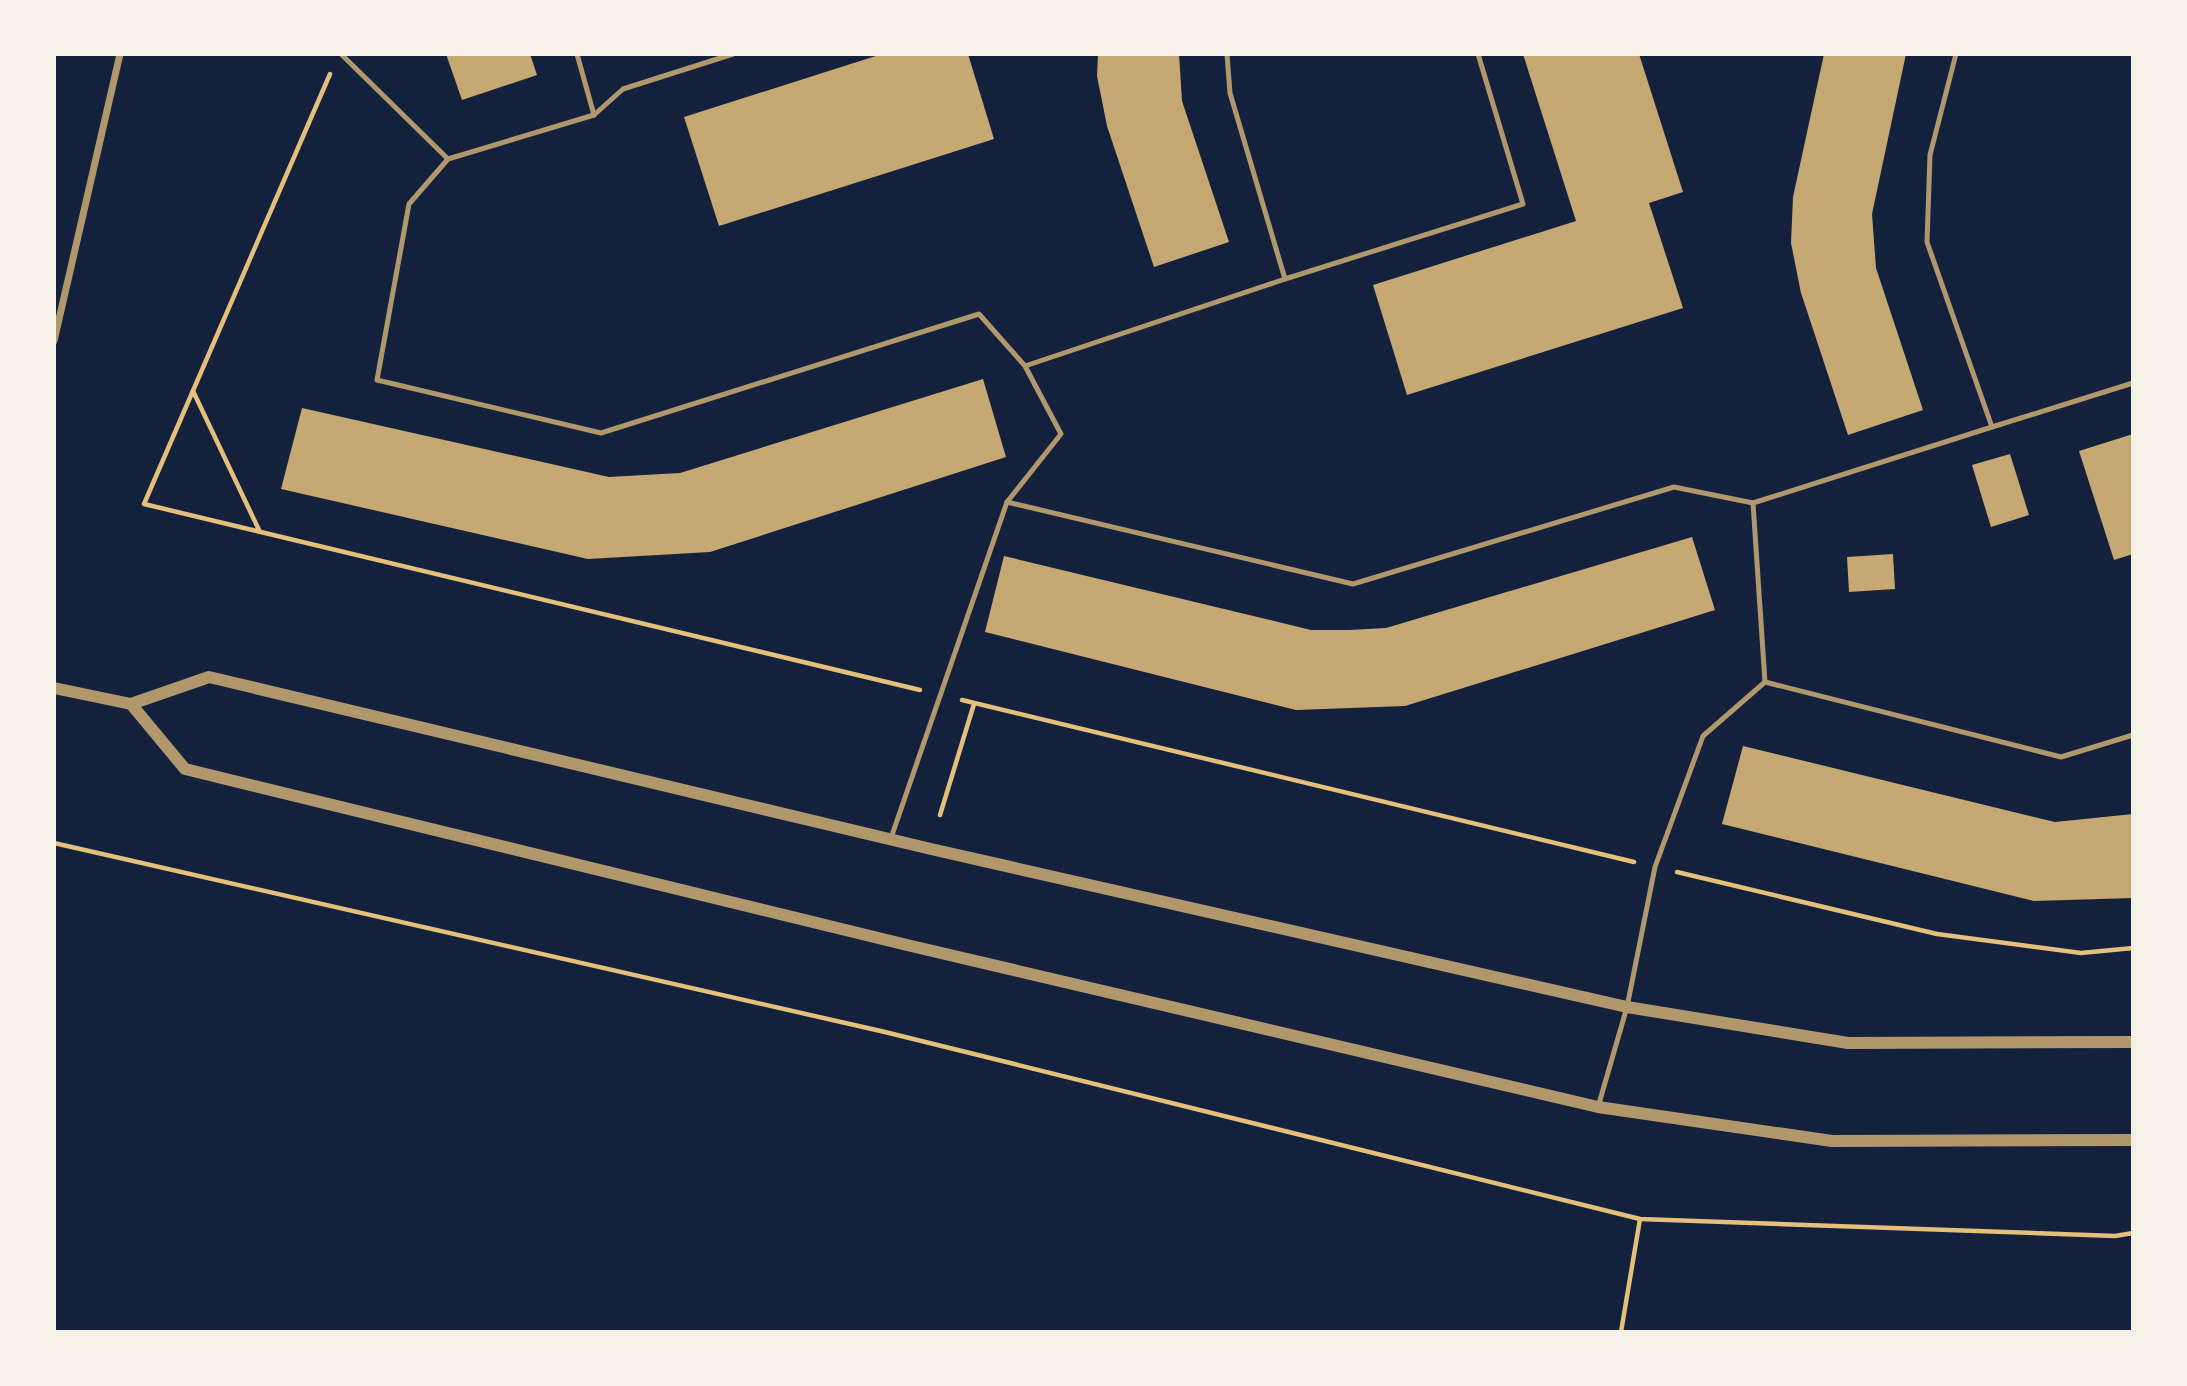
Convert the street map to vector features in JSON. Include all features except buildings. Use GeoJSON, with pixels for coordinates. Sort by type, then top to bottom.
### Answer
{"type":"FeatureCollection","features":[{"type":"Feature","properties":{"kind":"street"},"geometry":{"type":"LineString","coordinates":[[54,341],[120,54]]}},
{"type":"Feature","properties":{"kind":"street"},"geometry":{"type":"LineString","coordinates":[[54,688],[131,704],[209,677],[891,838],[1628,1007],[1848,1043],[2133,1042]]}},
{"type":"Feature","properties":{"kind":"street"},"geometry":{"type":"LineString","coordinates":[[131,704],[185,769],[894,942],[1598,1107],[1832,1141],[2133,1140]]}},
{"type":"Feature","properties":{"kind":"lane"},"geometry":{"type":"LineString","coordinates":[[341,54],[448,159]]}},
{"type":"Feature","properties":{"kind":"lane"},"geometry":{"type":"LineString","coordinates":[[576,54],[594,115]]}},
{"type":"Feature","properties":{"kind":"lane"},"geometry":{"type":"LineString","coordinates":[[733,54],[623,89],[594,115],[448,159],[409,204],[377,380],[601,433],[979,314],[1025,366],[1061,434],[1007,502],[891,838]]}},
{"type":"Feature","properties":{"kind":"lane"},"geometry":{"type":"LineString","coordinates":[[1227,54],[1230,93],[1285,279]]}},
{"type":"Feature","properties":{"kind":"lane"},"geometry":{"type":"LineString","coordinates":[[1025,366],[1285,279],[1523,204],[1479,54]]}},
{"type":"Feature","properties":{"kind":"lane"},"geometry":{"type":"LineString","coordinates":[[1956,54],[1930,155],[1927,242],[1992,427]]}},
{"type":"Feature","properties":{"kind":"lane"},"geometry":{"type":"LineString","coordinates":[[1007,502],[1353,584],[1674,488],[1753,503],[2133,383]]}},
{"type":"Feature","properties":{"kind":"lane"},"geometry":{"type":"LineString","coordinates":[[1753,503],[1765,682]]}},
{"type":"Feature","properties":{"kind":"lane"},"geometry":{"type":"LineString","coordinates":[[1765,682],[2061,757],[2133,735]]}},
{"type":"Feature","properties":{"kind":"lane"},"geometry":{"type":"LineString","coordinates":[[1598,1107],[1628,1007],[1655,867],[1703,736],[1765,682]]}},
{"type":"Feature","properties":{"kind":"path"},"geometry":{"type":"LineString","coordinates":[[193,391],[259,531]]}},
{"type":"Feature","properties":{"kind":"path"},"geometry":{"type":"LineString","coordinates":[[940,815],[974,704]]}},
{"type":"Feature","properties":{"kind":"path"},"geometry":{"type":"LineString","coordinates":[[54,843],[886,1032],[1640,1219],[2115,1236],[2133,1234]]}},
{"type":"Feature","properties":{"kind":"path"},"geometry":{"type":"LineString","coordinates":[[1621,1332],[1640,1219]]}}]}
